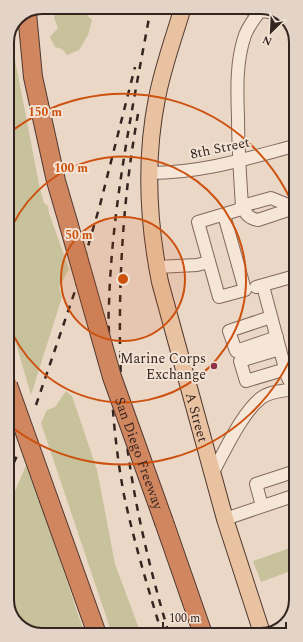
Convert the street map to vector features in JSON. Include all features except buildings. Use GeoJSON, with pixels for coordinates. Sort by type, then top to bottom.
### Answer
{"type":"FeatureCollection","features":[{"type":"Feature","properties":{"kind":"highway","name":"San Diego Freeway"},"geometry":{"type":"LineString","coordinates":[[27,18],[33,77],[56,182],[112,377],[201,628]]}},
{"type":"Feature","properties":{"kind":"highway"},"geometry":{"type":"LineString","coordinates":[[14,402],[94,628]]}},
{"type":"Feature","properties":{"kind":"main road","name":"A Street"},"geometry":{"type":"LineString","coordinates":[[180,14],[157,98],[151,141],[150,203],[157,267],[212,474],[260,628]]}},
{"type":"Feature","properties":{"kind":"street"},"geometry":{"type":"LineString","coordinates":[[258,14],[246,34],[242,46],[239,68],[237,93],[242,206],[246,215],[258,220],[289,210]]}},
{"type":"Feature","properties":{"kind":"street","name":"8th Street"},"geometry":{"type":"LineString","coordinates":[[150,173],[172,173],[210,168],[289,147]]}},
{"type":"Feature","properties":{"kind":"street"},"geometry":{"type":"LineString","coordinates":[[289,206],[271,198],[242,206],[238,210],[224,215],[198,222],[219,297],[289,278]]}},
{"type":"Feature","properties":{"kind":"street"},"geometry":{"type":"LineString","coordinates":[[224,215],[245,290]]}},
{"type":"Feature","properties":{"kind":"street"},"geometry":{"type":"LineString","coordinates":[[157,267],[197,265],[209,262]]}},
{"type":"Feature","properties":{"kind":"street"},"geometry":{"type":"LineString","coordinates":[[263,286],[289,380]]}},
{"type":"Feature","properties":{"kind":"street"},"geometry":{"type":"LineString","coordinates":[[272,317],[229,331],[246,381],[286,369]]}},
{"type":"Feature","properties":{"kind":"street"},"geometry":{"type":"LineString","coordinates":[[238,356],[277,337]]}},
{"type":"Feature","properties":{"kind":"street"},"geometry":{"type":"LineString","coordinates":[[238,356],[280,349]]}},
{"type":"Feature","properties":{"kind":"street"},"geometry":{"type":"LineString","coordinates":[[212,474],[244,417],[261,398],[271,393],[289,391]]}},
{"type":"Feature","properties":{"kind":"street"},"geometry":{"type":"LineString","coordinates":[[262,506],[256,484],[289,473]]}},
{"type":"Feature","properties":{"kind":"street"},"geometry":{"type":"LineString","coordinates":[[225,519],[289,497]]}},
{"type":"Feature","properties":{"kind":"shaded area"},"geometry":{"type":"Polygon","coordinates":[[[55,14],[86,14],[92,20],[88,35],[79,50],[67,55],[62,49],[55,47],[50,37],[58,28],[54,18],[55,14]]]}},
{"type":"Feature","properties":{"kind":"shaded area"},"geometry":{"type":"Polygon","coordinates":[[[14,43],[15,60],[40,189],[44,203],[48,206],[49,213],[69,269],[59,287],[62,297],[31,395],[14,337],[14,43]]]}},
{"type":"Feature","properties":{"kind":"shaded area"},"geometry":{"type":"Polygon","coordinates":[[[66,391],[72,396],[97,470],[115,564],[139,628],[110,628],[41,423],[47,410],[55,407],[66,391]]]}},
{"type":"Feature","properties":{"kind":"shaded area"},"geometry":{"type":"Polygon","coordinates":[[[27,463],[83,628],[34,627],[25,622],[15,609],[14,493],[27,463]]]}},
{"type":"Feature","properties":{"kind":"shaded area"},"geometry":{"type":"Polygon","coordinates":[[[289,548],[289,572],[261,582],[253,561],[289,548]]]}},
{"type":"Feature","properties":{"kind":"railway"},"geometry":{"type":"LineString","coordinates":[[150,14],[124,155],[114,229],[109,321],[112,404],[121,477],[137,548],[160,628]]}},
{"type":"Feature","properties":{"kind":"railway"},"geometry":{"type":"LineString","coordinates":[[36,405],[75,291],[100,205],[135,67]]}},
{"type":"Feature","properties":{"kind":"railway"},"geometry":{"type":"LineString","coordinates":[[138,114],[129,172],[123,230],[120,288],[121,384],[133,487],[153,576],[167,628]]}},
{"type":"Feature","properties":{"kind":"railway"},"geometry":{"type":"LineString","coordinates":[[14,462],[19,451]]}},
{"type":"Feature","properties":{"kind":"place","name":"Marine Corps Exchange"},"geometry":{"type":"Point","coordinates":[214,366]}}]}
